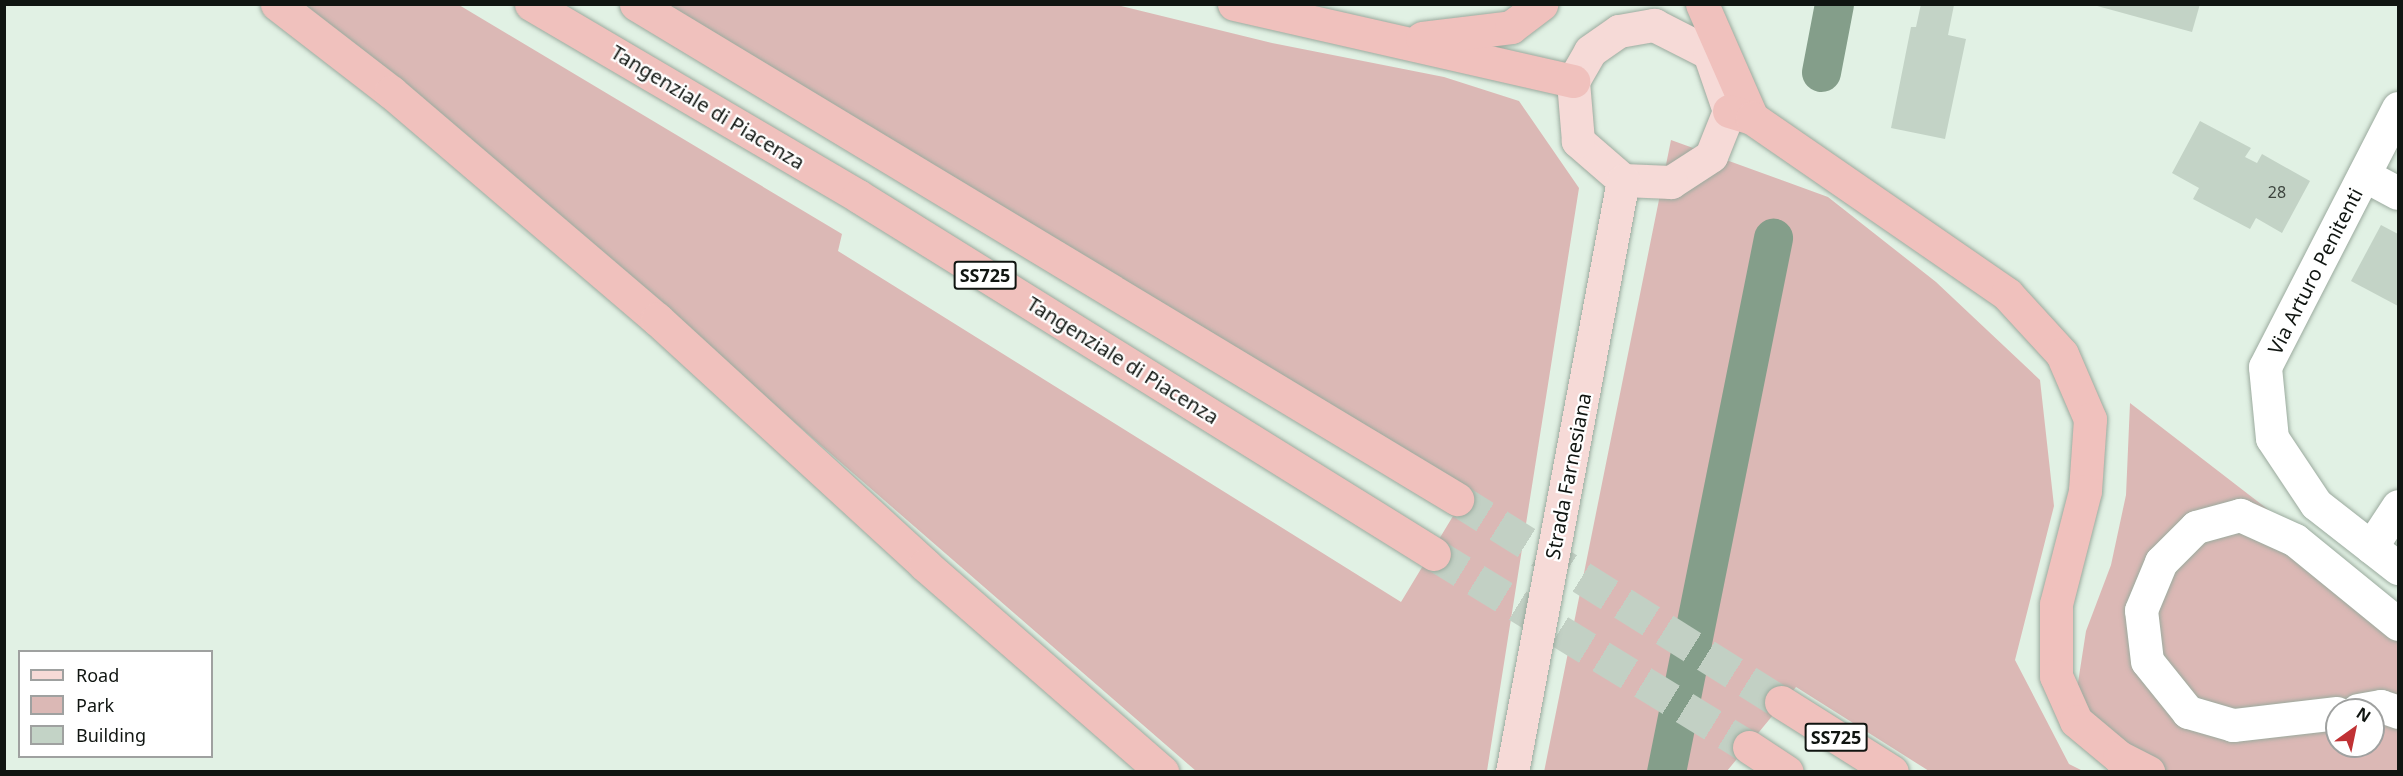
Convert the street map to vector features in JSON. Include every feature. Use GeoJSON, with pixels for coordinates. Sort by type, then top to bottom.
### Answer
{"type":"FeatureCollection","features":[{"type":"Feature","properties":{"kind":"highway"},"geometry":{"type":"LineString","coordinates":[[277,4],[391,92],[657,319],[925,565],[1162,771]]}},
{"type":"Feature","properties":{"kind":"highway","name":"Tangenziale di Piacenza"},"geometry":{"type":"LineString","coordinates":[[531,4],[858,196],[1434,554]]}},
{"type":"Feature","properties":{"kind":"highway","name":"SS725"},"geometry":{"type":"LineString","coordinates":[[636,4],[1457,500]]}},
{"type":"Feature","properties":{"kind":"highway"},"geometry":{"type":"LineString","coordinates":[[1234,4],[1573,81]]}},
{"type":"Feature","properties":{"kind":"highway"},"geometry":{"type":"LineString","coordinates":[[1400,40],[1511,27],[1541,4]]}},
{"type":"Feature","properties":{"kind":"highway"},"geometry":{"type":"LineString","coordinates":[[1702,4],[1740,115],[2007,294],[2062,354],[2090,419],[2085,491],[2056,604],[2055,676],[2076,721],[2119,758],[2148,771]]}},
{"type":"Feature","properties":{"kind":"highway","name":"SS725"},"geometry":{"type":"LineString","coordinates":[[1781,702],[1892,771]]}},
{"type":"Feature","properties":{"kind":"highway","name":"SS725"},"geometry":{"type":"LineString","coordinates":[[1749,747],[1787,771]]}},
{"type":"Feature","properties":{"kind":"main road"},"geometry":{"type":"LineString","coordinates":[[1656,15],[1709,53],[1740,115],[1711,156],[1671,182],[1623,180],[1578,141],[1573,81],[1590,51],[1619,31],[1656,15]]}},
{"type":"Feature","properties":{"kind":"main road","name":"Strada Farnesiana"},"geometry":{"type":"LineString","coordinates":[[1512,771],[1623,180]]}},
{"type":"Feature","properties":{"kind":"street","name":"Via Arturo Penitenti"},"geometry":{"type":"LineString","coordinates":[[2398,108],[2265,367],[2272,438],[2316,504],[2398,568]]}},
{"type":"Feature","properties":{"kind":"street"},"geometry":{"type":"LineString","coordinates":[[2364,175],[2398,193]]}},
{"type":"Feature","properties":{"kind":"street"},"geometry":{"type":"LineString","coordinates":[[2371,547],[2398,506]]}},
{"type":"Feature","properties":{"kind":"street"},"geometry":{"type":"LineString","coordinates":[[2325,714],[2233,724],[2188,712],[2146,661],[2140,610],[2161,562],[2196,527],[2240,515],[2295,540],[2398,624]]}},
{"type":"Feature","properties":{"kind":"green space"},"geometry":{"type":"Polygon","coordinates":[[[305,5],[459,5],[842,234],[838,251],[1401,602],[1470,488],[982,213],[664,5],[1117,5],[1272,43],[1444,77],[1519,101],[1579,188],[1487,771],[1196,771],[474,144],[305,5]]]}},
{"type":"Feature","properties":{"kind":"green space"},"geometry":{"type":"Polygon","coordinates":[[[1671,140],[1828,197],[1936,282],[2040,380],[2054,506],[2015,660],[2069,764],[2083,771],[1929,771],[1796,687],[1727,771],[1544,772],[1671,140]]]}},
{"type":"Feature","properties":{"kind":"green space"},"geometry":{"type":"Polygon","coordinates":[[[2130,403],[2270,511],[2398,618],[2398,771],[2161,771],[2073,715],[2086,631],[2111,565],[2126,495],[2130,403]]]}},
{"type":"Feature","properties":{"kind":"building"},"geometry":{"type":"Polygon","coordinates":[[[1921,4],[1954,5],[1948,35],[1966,39],[1945,139],[1891,128],[1911,27],[1916,27],[1921,4]]]}},
{"type":"Feature","properties":{"kind":"building"},"geometry":{"type":"Polygon","coordinates":[[[2090,4],[2200,4],[2192,32],[2090,4]]]}},
{"type":"Feature","properties":{"kind":"building"},"geometry":{"type":"Polygon","coordinates":[[[2200,121],[2251,148],[2245,157],[2257,163],[2262,154],[2310,181],[2282,233],[2256,218],[2250,229],[2193,199],[2199,188],[2172,173],[2200,121]]]}},
{"type":"Feature","properties":{"kind":"building"},"geometry":{"type":"Polygon","coordinates":[[[2381,225],[2398,234],[2398,306],[2351,281],[2381,225]]]}},
{"type":"Feature","properties":{"kind":"waterway"},"geometry":{"type":"LineString","coordinates":[[1821,72],[1834,4]]}},
{"type":"Feature","properties":{"kind":"waterway"},"geometry":{"type":"LineString","coordinates":[[1666,772],[1773,238]]}},
{"type":"Feature","properties":{"kind":"tunnel"},"geometry":{"type":"LineString","coordinates":[[1457,499],[1781,702]]}},
{"type":"Feature","properties":{"kind":"tunnel"},"geometry":{"type":"LineString","coordinates":[[1434,554],[1749,747]]}}]}
